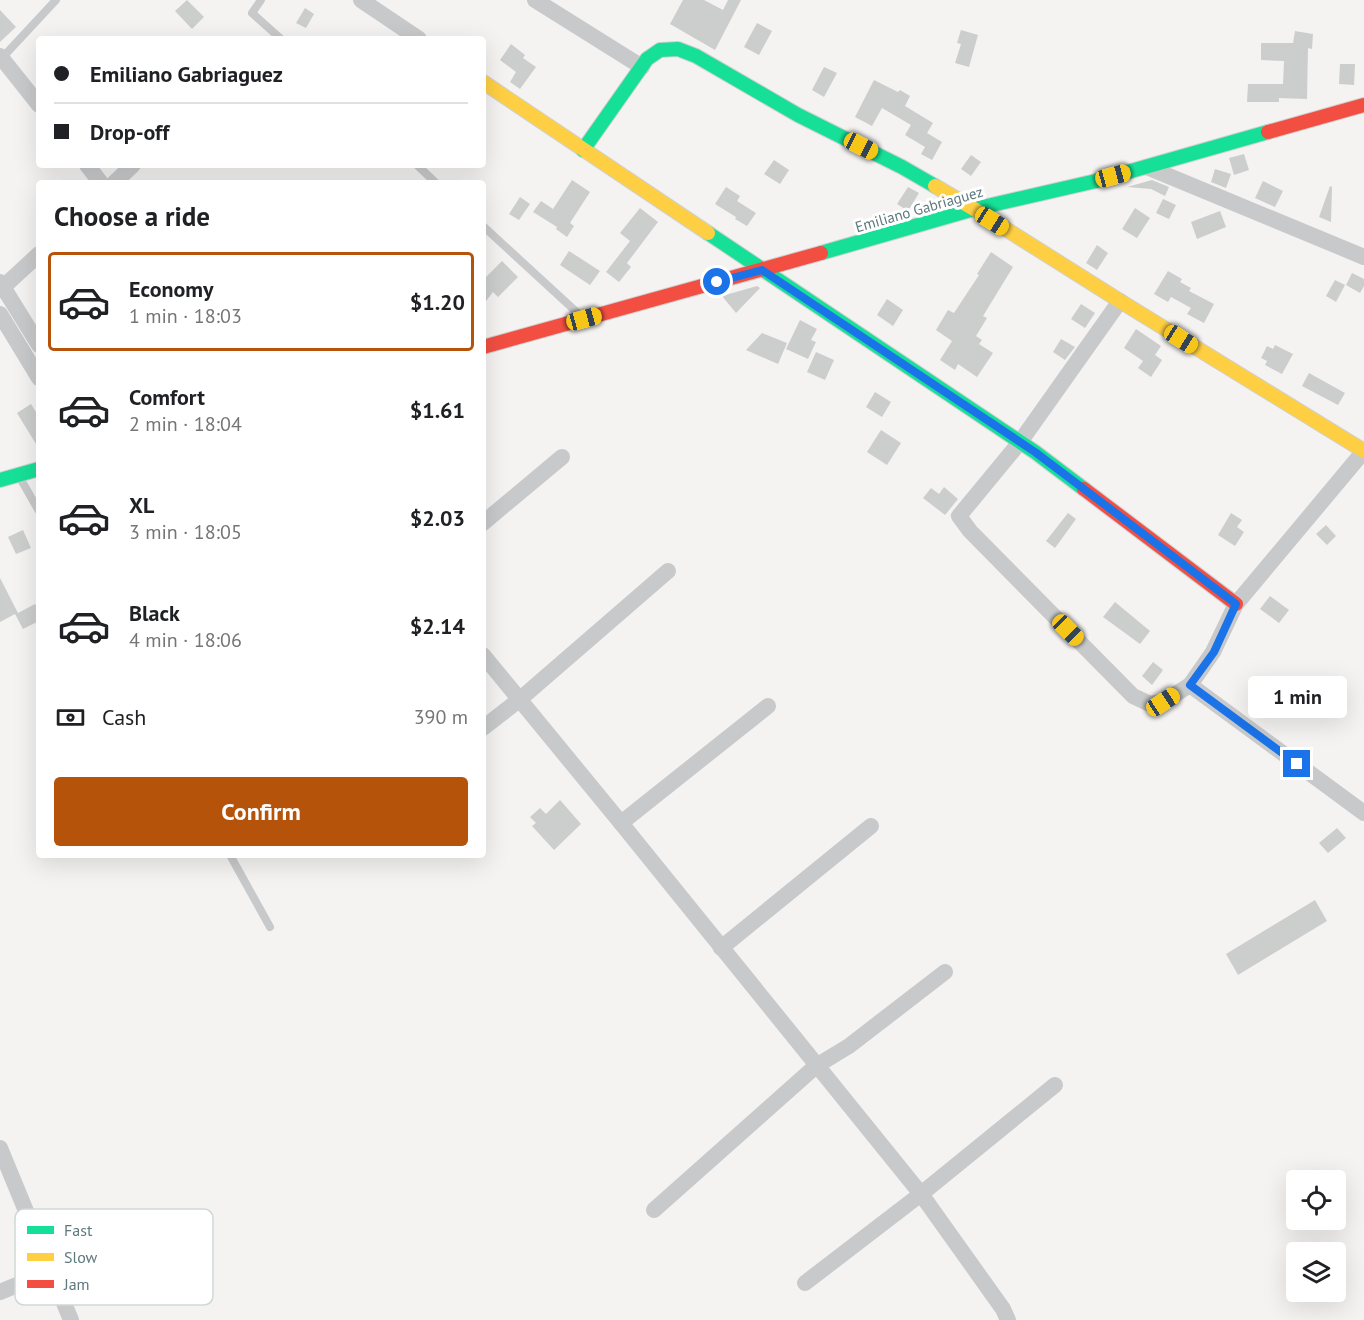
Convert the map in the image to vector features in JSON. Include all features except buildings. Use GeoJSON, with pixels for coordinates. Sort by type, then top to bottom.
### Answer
{"type":"FeatureCollection","features":[{"type":"Feature","properties":{"kind":"street"},"geometry":{"type":"LineString","coordinates":[[535,0],[642,67]]}},
{"type":"Feature","properties":{"kind":"street"},"geometry":{"type":"LineString","coordinates":[[364,1],[415,36]]}},
{"type":"Feature","properties":{"kind":"street"},"geometry":{"type":"LineString","coordinates":[[583,150],[647,59],[660,50],[678,49],[696,56],[798,115],[902,167],[974,209],[1364,451],[1236,604],[1214,652],[1190,685],[1163,702],[1150,704],[1132,696],[958,516],[1020,442],[1120,301]]}},
{"type":"Feature","properties":{"kind":"street"},"geometry":{"type":"LineString","coordinates":[[1,57],[36,101]]}},
{"type":"Feature","properties":{"kind":"street"},"geometry":{"type":"LineString","coordinates":[[486,84],[1020,442],[1236,604]]}},
{"type":"Feature","properties":{"kind":"street","name":"Emiliano Gabriaguez"},"geometry":{"type":"LineString","coordinates":[[486,346],[974,209],[1084,184],[1364,105]]}},
{"type":"Feature","properties":{"kind":"street"},"geometry":{"type":"LineString","coordinates":[[1147,167],[1364,257]]}},
{"type":"Feature","properties":{"kind":"street"},"geometry":{"type":"LineString","coordinates":[[89,168],[99,180]]}},
{"type":"Feature","properties":{"kind":"street"},"geometry":{"type":"LineString","coordinates":[[117,180],[131,168]]}},
{"type":"Feature","properties":{"kind":"street"},"geometry":{"type":"LineString","coordinates":[[36,257],[1,286],[36,340]]}},
{"type":"Feature","properties":{"kind":"street"},"geometry":{"type":"LineString","coordinates":[[0,314],[36,373]]}},
{"type":"Feature","properties":{"kind":"street"},"geometry":{"type":"LineString","coordinates":[[486,521],[562,458]]}},
{"type":"Feature","properties":{"kind":"street"},"geometry":{"type":"LineString","coordinates":[[0,480],[36,470]]}},
{"type":"Feature","properties":{"kind":"street"},"geometry":{"type":"LineString","coordinates":[[486,726],[519,700],[668,571]]}},
{"type":"Feature","properties":{"kind":"street"},"geometry":{"type":"LineString","coordinates":[[486,660],[921,1194],[1004,1309],[1008,1320]]}},
{"type":"Feature","properties":{"kind":"street"},"geometry":{"type":"LineString","coordinates":[[1190,685],[1364,813]]}},
{"type":"Feature","properties":{"kind":"street"},"geometry":{"type":"LineString","coordinates":[[621,823],[768,706]]}},
{"type":"Feature","properties":{"kind":"street"},"geometry":{"type":"LineString","coordinates":[[721,948],[871,826]]}},
{"type":"Feature","properties":{"kind":"street"},"geometry":{"type":"LineString","coordinates":[[654,1210],[816,1066],[849,1046],[945,972]]}},
{"type":"Feature","properties":{"kind":"street"},"geometry":{"type":"LineString","coordinates":[[805,1283],[921,1194],[1055,1085]]}},
{"type":"Feature","properties":{"kind":"street"},"geometry":{"type":"LineString","coordinates":[[0,1148],[25,1209]]}},
{"type":"Feature","properties":{"kind":"street"},"geometry":{"type":"LineString","coordinates":[[0,1292],[15,1286]]}},
{"type":"Feature","properties":{"kind":"street"},"geometry":{"type":"LineString","coordinates":[[65,1305],[71,1320]]}},
{"type":"Feature","properties":{"kind":"lane"},"geometry":{"type":"LineString","coordinates":[[1,57],[56,0]]}},
{"type":"Feature","properties":{"kind":"lane"},"geometry":{"type":"LineString","coordinates":[[261,0],[252,13],[278,36]]}},
{"type":"Feature","properties":{"kind":"lane"},"geometry":{"type":"LineString","coordinates":[[420,168],[433,180]]}},
{"type":"Feature","properties":{"kind":"lane"},"geometry":{"type":"LineString","coordinates":[[486,229],[584,319]]}},
{"type":"Feature","properties":{"kind":"lane"},"geometry":{"type":"LineString","coordinates":[[19,475],[36,506]]}},
{"type":"Feature","properties":{"kind":"lane"},"geometry":{"type":"LineString","coordinates":[[232,858],[270,927]]}},
{"type":"Feature","properties":{"kind":"traffic: fast"},"geometry":{"type":"LineString","coordinates":[[583,150],[647,59],[660,50],[678,49],[696,56],[798,115],[935,186]]}},
{"type":"Feature","properties":{"kind":"traffic: fast"},"geometry":{"type":"LineString","coordinates":[[821,253],[974,209],[1096,181],[1268,132]]}},
{"type":"Feature","properties":{"kind":"traffic: fast"},"geometry":{"type":"LineString","coordinates":[[708,233],[1035,452],[1084,489]]}},
{"type":"Feature","properties":{"kind":"traffic: fast"},"geometry":{"type":"LineString","coordinates":[[0,480],[36,470]]}},
{"type":"Feature","properties":{"kind":"traffic: slow"},"geometry":{"type":"LineString","coordinates":[[486,84],[708,233]]}},
{"type":"Feature","properties":{"kind":"traffic: slow"},"geometry":{"type":"LineString","coordinates":[[935,186],[1364,451]]}},
{"type":"Feature","properties":{"kind":"traffic: jam"},"geometry":{"type":"LineString","coordinates":[[1268,132],[1364,105]]}},
{"type":"Feature","properties":{"kind":"traffic: jam"},"geometry":{"type":"LineString","coordinates":[[486,346],[821,253]]}},
{"type":"Feature","properties":{"kind":"traffic: jam"},"geometry":{"type":"LineString","coordinates":[[1084,489],[1236,604]]}},
{"type":"Feature","properties":{"kind":"route"},"geometry":{"type":"LineString","coordinates":[[717,282],[762,270],[1035,452],[1236,604],[1214,652],[1190,685],[1297,764]]}}]}
